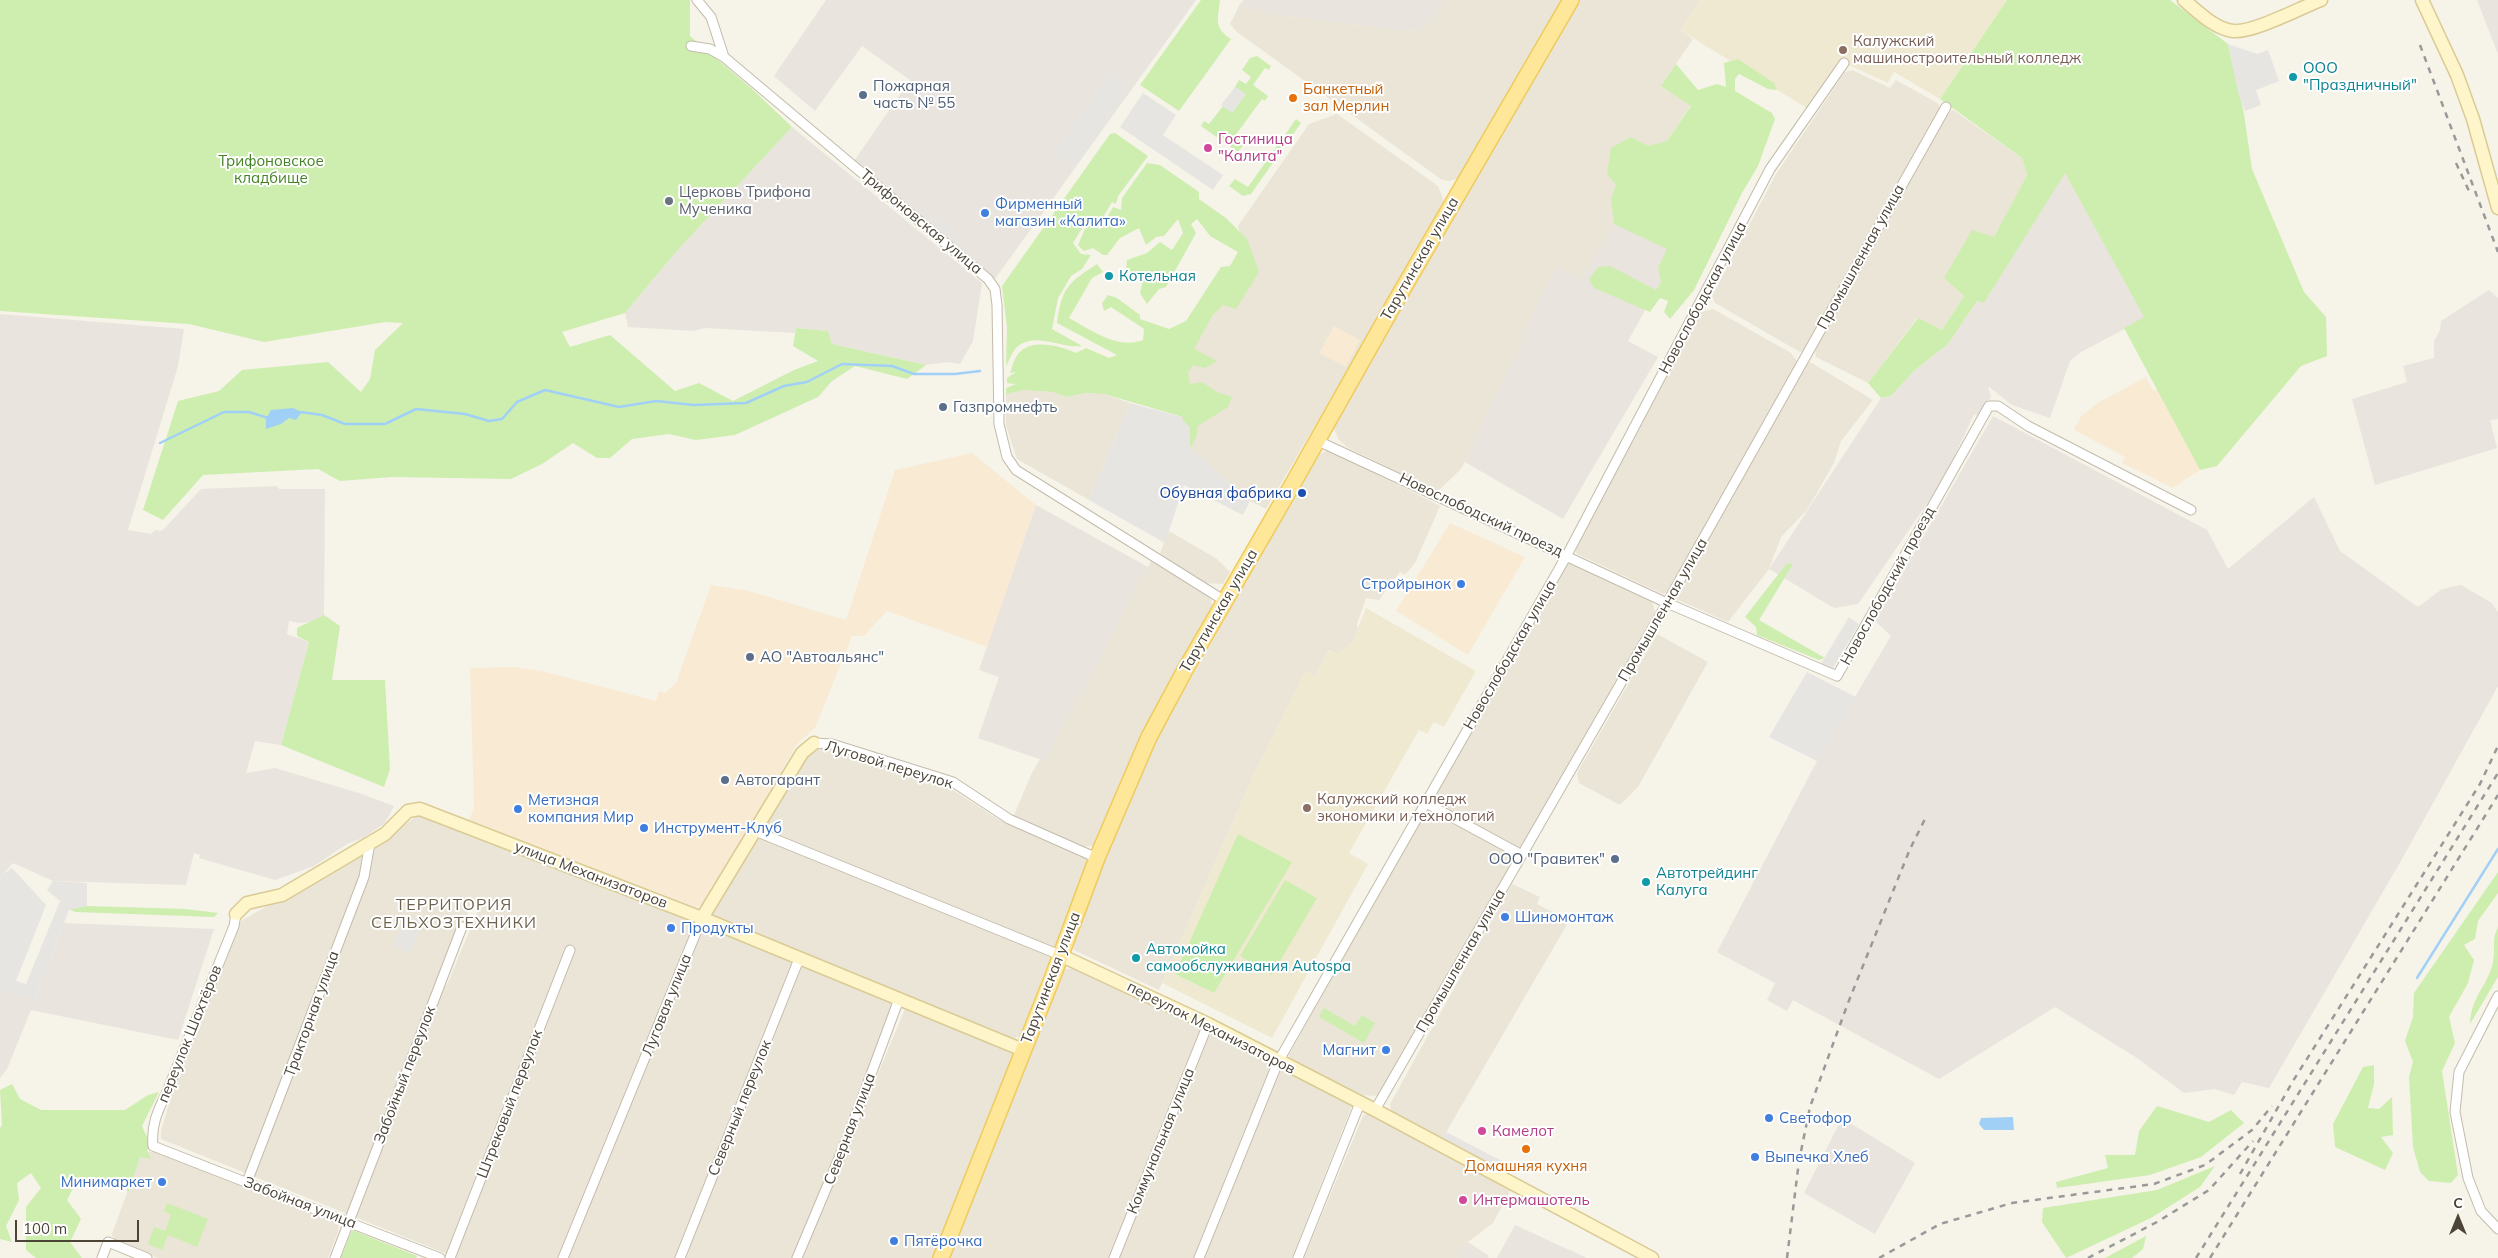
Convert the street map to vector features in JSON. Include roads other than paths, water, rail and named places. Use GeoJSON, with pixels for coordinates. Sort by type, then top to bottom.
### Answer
{"type":"FeatureCollection","features":[{"type":"Feature","properties":{"kind":"main road","name":"Тарутинская улица"},"geometry":{"type":"LineString","coordinates":[[941,1258],[1097,858],[1149,737],[1318,441],[1396,299],[1571,0]]}},
{"type":"Feature","properties":{"kind":"street"},"geometry":{"type":"LineString","coordinates":[[697,0],[711,17],[724,57]]}},
{"type":"Feature","properties":{"kind":"street"},"geometry":{"type":"LineString","coordinates":[[2184,0],[2220,27],[2233,31],[2248,30],[2321,0]]}},
{"type":"Feature","properties":{"kind":"street"},"geometry":{"type":"LineString","coordinates":[[2422,0],[2457,76],[2473,119],[2498,208]]}},
{"type":"Feature","properties":{"kind":"street","name":"Трифоновская улица"},"geometry":{"type":"LineString","coordinates":[[691,46],[710,49],[724,57],[988,278],[995,289],[997,304],[999,424],[1007,457],[1016,470],[1225,601]]}},
{"type":"Feature","properties":{"kind":"street","name":"Новослободская улица"},"geometry":{"type":"LineString","coordinates":[[1199,1258],[1278,1062],[1567,555],[1770,169],[1844,63]]}},
{"type":"Feature","properties":{"kind":"street","name":"Промышленная улица"},"geometry":{"type":"LineString","coordinates":[[1375,1110],[1667,603],[1946,107]]}},
{"type":"Feature","properties":{"kind":"street","name":"Новослободский проезд"},"geometry":{"type":"LineString","coordinates":[[1318,441],[1667,603],[1837,676],[1990,406],[1998,406],[2028,426],[2191,510]]}},
{"type":"Feature","properties":{"kind":"street","name":"Луговой переулок"},"geometry":{"type":"LineString","coordinates":[[814,744],[832,744],[952,782],[1009,819],[1097,858]]}},
{"type":"Feature","properties":{"kind":"street","name":"Луговая улица"},"geometry":{"type":"LineString","coordinates":[[563,1258],[702,918],[802,753],[814,744]]}},
{"type":"Feature","properties":{"kind":"street"},"geometry":{"type":"LineString","coordinates":[[1426,802],[1522,855]]}},
{"type":"Feature","properties":{"kind":"street","name":"улица Механизаторов"},"geometry":{"type":"LineString","coordinates":[[370,843],[385,834],[408,811],[420,809],[702,918],[1023,1050]]}},
{"type":"Feature","properties":{"kind":"street","name":"переулок Механизаторов"},"geometry":{"type":"LineString","coordinates":[[755,831],[1060,955],[1208,1024],[1278,1062],[1375,1110],[1652,1258]]}},
{"type":"Feature","properties":{"kind":"street"},"geometry":{"type":"LineString","coordinates":[[236,914],[247,903],[282,895],[370,843]]}},
{"type":"Feature","properties":{"kind":"street","name":"Тракторная улица"},"geometry":{"type":"LineString","coordinates":[[247,1182],[364,877],[370,843]]}},
{"type":"Feature","properties":{"kind":"street","name":"переулок Шахтёров"},"geometry":{"type":"LineString","coordinates":[[160,1150],[153,1146],[152,1133],[156,1115],[181,1057],[236,914]]}},
{"type":"Feature","properties":{"kind":"street","name":"Забойный переулок"},"geometry":{"type":"LineString","coordinates":[[335,1258],[462,927]]}},
{"type":"Feature","properties":{"kind":"street","name":"Штрековый переулок"},"geometry":{"type":"LineString","coordinates":[[450,1258],[570,950]]}},
{"type":"Feature","properties":{"kind":"street","name":"Северный переулок"},"geometry":{"type":"LineString","coordinates":[[680,1258],[799,959]]}},
{"type":"Feature","properties":{"kind":"street"},"geometry":{"type":"LineString","coordinates":[[2498,996],[2459,1072],[2455,1112],[2468,1178],[2481,1211],[2498,1229]]}},
{"type":"Feature","properties":{"kind":"street","name":"Северная улица"},"geometry":{"type":"LineString","coordinates":[[797,1258],[847,1139],[899,999]]}},
{"type":"Feature","properties":{"kind":"street","name":"Коммунальная улица"},"geometry":{"type":"LineString","coordinates":[[1114,1258],[1208,1024]]}},
{"type":"Feature","properties":{"kind":"street"},"geometry":{"type":"LineString","coordinates":[[1298,1258],[1360,1103]]}},
{"type":"Feature","properties":{"kind":"street","name":"Забойная улица"},"geometry":{"type":"LineString","coordinates":[[160,1150],[440,1258]]}},
{"type":"Feature","properties":{"kind":"street"},"geometry":{"type":"LineString","coordinates":[[102,1258],[108,1242],[147,1258]]}},
{"type":"Feature","properties":{"kind":"water"},"geometry":{"type":"Polygon","coordinates":[[[293,408],[302,412],[296,420],[289,418],[281,424],[266,429],[266,419],[271,410],[293,408]]]}},
{"type":"Feature","properties":{"kind":"water"},"geometry":{"type":"Polygon","coordinates":[[[2013,1117],[2014,1130],[1984,1130],[1979,1124],[1981,1118],[2013,1117]]]}},
{"type":"Feature","properties":{"kind":"waterway"},"geometry":{"type":"LineString","coordinates":[[300,412],[322,415],[345,424],[385,424],[416,409],[465,414],[489,421],[502,419],[517,402],[545,390],[619,407],[656,401],[694,405],[746,403],[784,386],[807,382],[842,364],[892,366],[914,374],[955,374],[980,371]]}},
{"type":"Feature","properties":{"kind":"waterway"},"geometry":{"type":"LineString","coordinates":[[160,443],[224,412],[249,412],[268,418]]}},
{"type":"Feature","properties":{"kind":"waterway"},"geometry":{"type":"LineString","coordinates":[[2417,978],[2498,849]]}},
{"type":"Feature","properties":{"kind":"railway"},"geometry":{"type":"LineString","coordinates":[[2420,45],[2498,252]]}},
{"type":"Feature","properties":{"kind":"railway"},"geometry":{"type":"LineString","coordinates":[[2456,163],[2469,191]]}},
{"type":"Feature","properties":{"kind":"railway"},"geometry":{"type":"LineString","coordinates":[[2240,1174],[2293,1081],[2480,784],[2498,746]]}},
{"type":"Feature","properties":{"kind":"railway"},"geometry":{"type":"LineString","coordinates":[[2196,1258],[2498,773]]}},
{"type":"Feature","properties":{"kind":"railway"},"geometry":{"type":"LineString","coordinates":[[2210,1258],[2498,795]]}},
{"type":"Feature","properties":{"kind":"railway"},"geometry":{"type":"LineString","coordinates":[[1787,1258],[1799,1161],[1810,1107],[1848,1003],[1910,849],[1927,815]]}},
{"type":"Feature","properties":{"kind":"railway"},"geometry":{"type":"LineString","coordinates":[[1879,1258],[1940,1224],[2012,1203],[2154,1184],[2205,1165],[2252,1130],[2272,1106]]}},
{"type":"Feature","properties":{"kind":"railway"},"geometry":{"type":"LineString","coordinates":[[2088,1258],[2157,1222],[2209,1190],[2253,1141]]}},
{"type":"Feature","properties":{"kind":"place","name":"Калужский машиностроительный колледж"},"geometry":{"type":"Point","coordinates":[1843,50]}},
{"type":"Feature","properties":{"kind":"place","name":"ООО \"Праздничный\""},"geometry":{"type":"Point","coordinates":[2293,77]}},
{"type":"Feature","properties":{"kind":"place","name":"Пожарная часть № 55"},"geometry":{"type":"Point","coordinates":[863,95]}},
{"type":"Feature","properties":{"kind":"place","name":"Банкетный зал Мерлин"},"geometry":{"type":"Point","coordinates":[1293,98]}},
{"type":"Feature","properties":{"kind":"place","name":"Гостиница \"Калита\""},"geometry":{"type":"Point","coordinates":[1208,148]}},
{"type":"Feature","properties":{"kind":"place","name":"Церковь Трифона Мученика"},"geometry":{"type":"Point","coordinates":[669,201]}},
{"type":"Feature","properties":{"kind":"place","name":"Фирменный магазин «Калита»"},"geometry":{"type":"Point","coordinates":[985,213]}},
{"type":"Feature","properties":{"kind":"place","name":"Котельная"},"geometry":{"type":"Point","coordinates":[1109,276]}},
{"type":"Feature","properties":{"kind":"place","name":"Газпромнефть"},"geometry":{"type":"Point","coordinates":[943,407]}},
{"type":"Feature","properties":{"kind":"place","name":"Обувная фабрика"},"geometry":{"type":"Point","coordinates":[1302,493]}},
{"type":"Feature","properties":{"kind":"place","name":"Стройрынок"},"geometry":{"type":"Point","coordinates":[1461,584]}},
{"type":"Feature","properties":{"kind":"place","name":"АО \"Автоальянс\""},"geometry":{"type":"Point","coordinates":[750,657]}},
{"type":"Feature","properties":{"kind":"place","name":"Автогарант"},"geometry":{"type":"Point","coordinates":[725,780]}},
{"type":"Feature","properties":{"kind":"place","name":"Калужский колледж экономики и технологий"},"geometry":{"type":"Point","coordinates":[1307,808]}},
{"type":"Feature","properties":{"kind":"place","name":"Метизная компания Мир"},"geometry":{"type":"Point","coordinates":[518,809]}},
{"type":"Feature","properties":{"kind":"place","name":"Инструмент-Клуб"},"geometry":{"type":"Point","coordinates":[644,828]}},
{"type":"Feature","properties":{"kind":"place","name":"ООО \"Гравитек\""},"geometry":{"type":"Point","coordinates":[1615,859]}},
{"type":"Feature","properties":{"kind":"place","name":"Автотрейдинг Калуга"},"geometry":{"type":"Point","coordinates":[1646,882]}},
{"type":"Feature","properties":{"kind":"place","name":"Шиномонтаж"},"geometry":{"type":"Point","coordinates":[1505,917]}},
{"type":"Feature","properties":{"kind":"place","name":"Продукты"},"geometry":{"type":"Point","coordinates":[671,928]}},
{"type":"Feature","properties":{"kind":"place","name":"Автомойка самообслуживания Autospa"},"geometry":{"type":"Point","coordinates":[1136,958]}},
{"type":"Feature","properties":{"kind":"place","name":"Магнит"},"geometry":{"type":"Point","coordinates":[1386,1050]}},
{"type":"Feature","properties":{"kind":"place","name":"Светофор"},"geometry":{"type":"Point","coordinates":[1769,1118]}},
{"type":"Feature","properties":{"kind":"place","name":"Камелот"},"geometry":{"type":"Point","coordinates":[1482,1131]}},
{"type":"Feature","properties":{"kind":"place","name":"Домашняя кухня"},"geometry":{"type":"Point","coordinates":[1526,1149]}},
{"type":"Feature","properties":{"kind":"place","name":"Выпечка Хлеб"},"geometry":{"type":"Point","coordinates":[1755,1157]}},
{"type":"Feature","properties":{"kind":"place","name":"Минимаркет"},"geometry":{"type":"Point","coordinates":[162,1182]}},
{"type":"Feature","properties":{"kind":"place","name":"Интермашотель"},"geometry":{"type":"Point","coordinates":[1463,1200]}},
{"type":"Feature","properties":{"kind":"place","name":"Пятёрочка"},"geometry":{"type":"Point","coordinates":[894,1241]}},
{"type":"Feature","properties":{"kind":"district","name":"ТЕРРИТОРИЯ СЕЛЬХОЗТЕХНИКИ"},"geometry":{"type":"Point","coordinates":[454,914]}},
{"type":"Feature","properties":{"kind":"park label","name":"Трифоновское кладбище"},"geometry":{"type":"Point","coordinates":[271,170]}}]}
